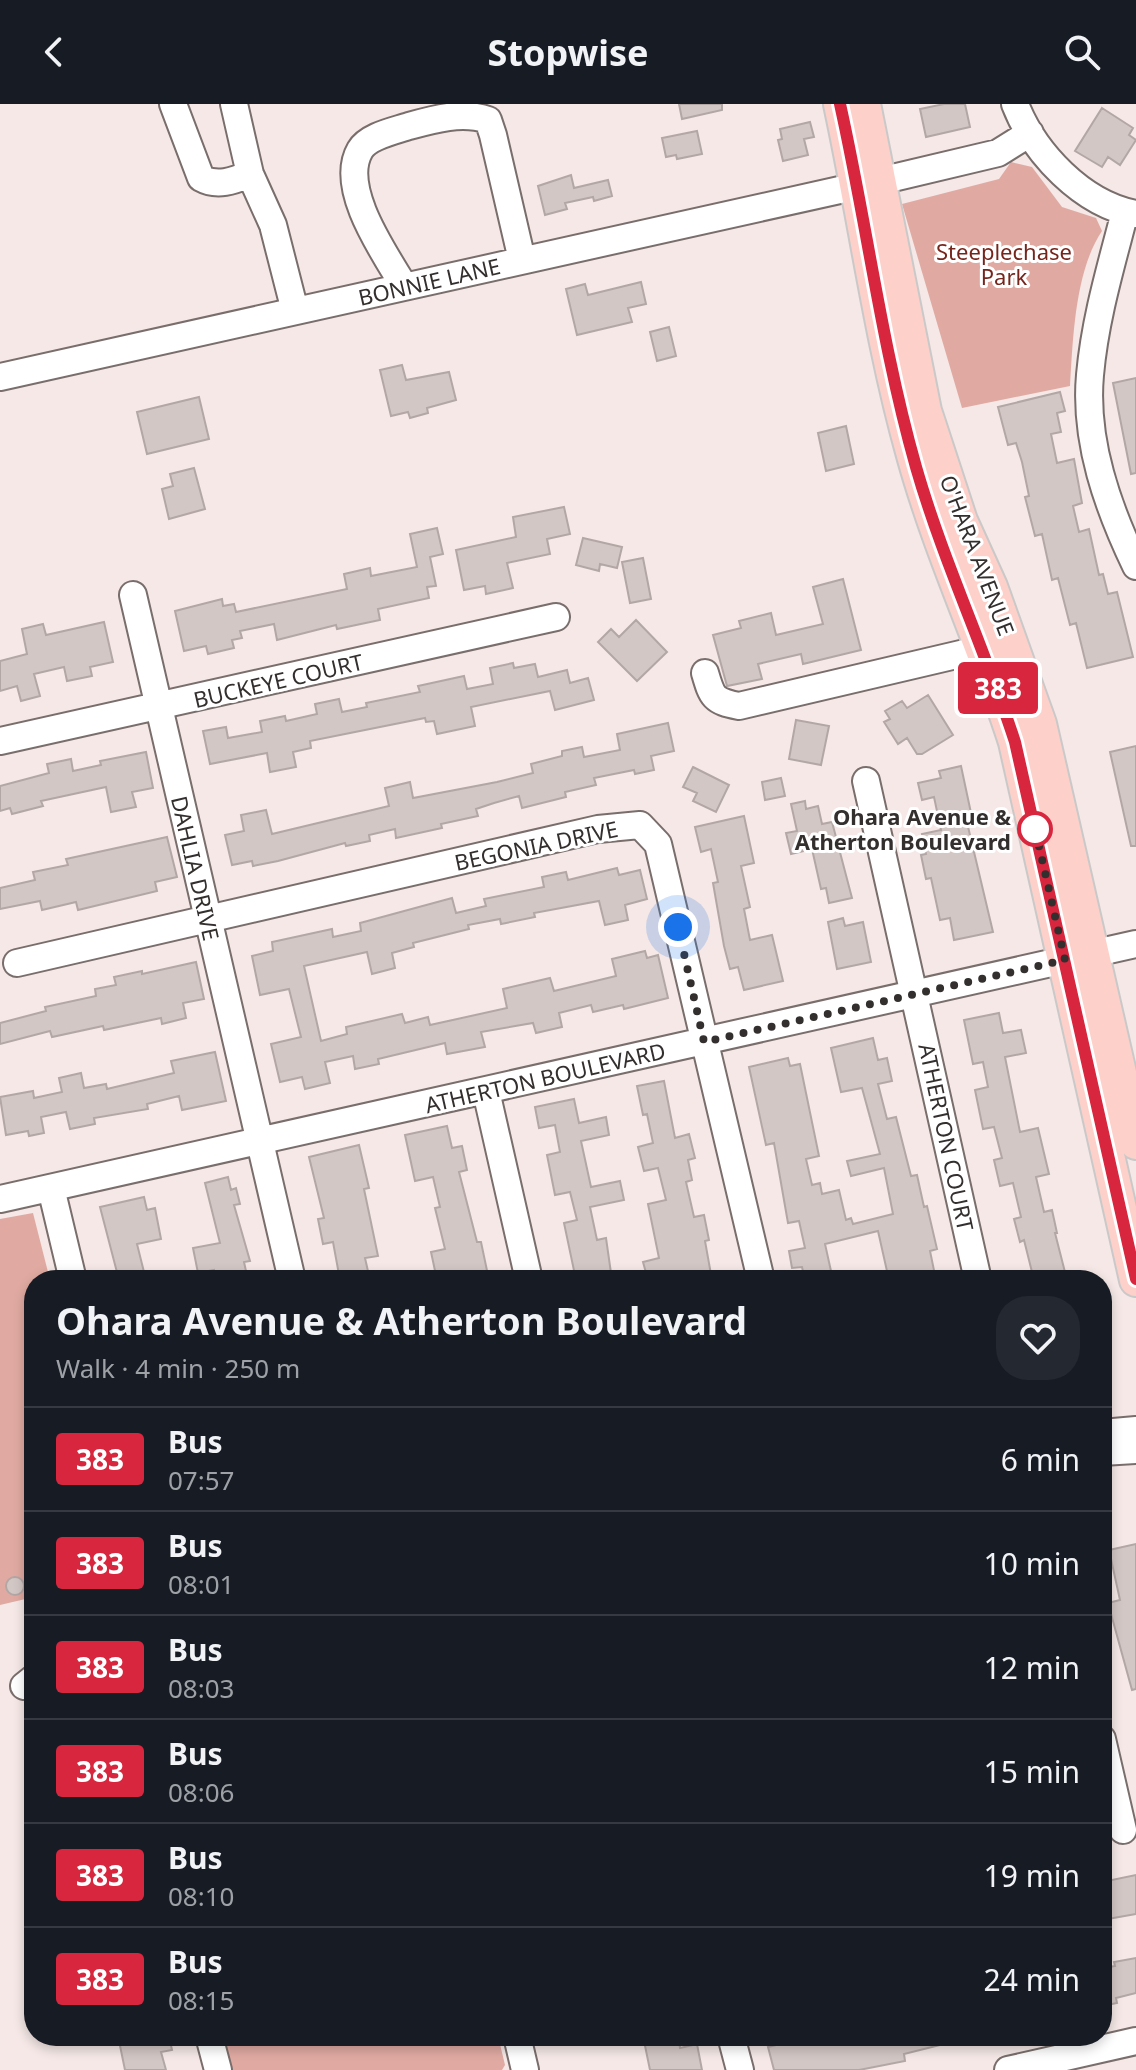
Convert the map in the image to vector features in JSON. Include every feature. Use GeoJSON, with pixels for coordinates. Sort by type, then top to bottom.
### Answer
{"type":"FeatureCollection","features":[{"type":"Feature","properties":{"kind":"main road","name":"O'HARA AVENUE"},"geometry":{"type":"LineString","coordinates":[[840,104],[869,183],[925,411],[961,521],[991,587],[1040,724],[1136,1280]]}},
{"type":"Feature","properties":{"kind":"main road","name":"O'HARA AVENUE"},"geometry":{"type":"LineString","coordinates":[[864,104],[869,183],[902,417],[944,557],[982,649],[1015,742],[1136,1143]]}},
{"type":"Feature","properties":{"kind":"street"},"geometry":{"type":"LineString","coordinates":[[173,104],[201,178],[212,184],[250,174]]}},
{"type":"Feature","properties":{"kind":"street"},"geometry":{"type":"LineString","coordinates":[[234,104],[250,174],[273,225],[295,311]]}},
{"type":"Feature","properties":{"kind":"street"},"geometry":{"type":"LineString","coordinates":[[1015,104],[1040,151],[1094,197],[1130,213],[1098,317],[1090,378],[1090,416],[1114,520],[1136,566]]}},
{"type":"Feature","properties":{"kind":"street"},"geometry":{"type":"LineString","coordinates":[[404,286],[366,218],[353,180],[354,165],[361,148],[384,133],[432,119],[475,116],[488,120],[522,260]]}},
{"type":"Feature","properties":{"kind":"street","name":"BONNIE LANE"},"geometry":{"type":"LineString","coordinates":[[0,377],[998,153],[1030,133]]}},
{"type":"Feature","properties":{"kind":"street","name":"DAHLIA DRIVE"},"geometry":{"type":"LineString","coordinates":[[133,595],[290,1270]]}},
{"type":"Feature","properties":{"kind":"street","name":"BUCKEYE COURT"},"geometry":{"type":"LineString","coordinates":[[0,741],[556,617]]}},
{"type":"Feature","properties":{"kind":"street"},"geometry":{"type":"LineString","coordinates":[[705,673],[711,695],[723,703],[739,706],[982,649]]}},
{"type":"Feature","properties":{"kind":"street","name":"ATHERTON COURT"},"geometry":{"type":"LineString","coordinates":[[866,781],[976,1270]]}},
{"type":"Feature","properties":{"kind":"street","name":"BEGONIA DRIVE"},"geometry":{"type":"LineString","coordinates":[[208,921],[598,829],[640,825],[658,844],[704,1042]]}},
{"type":"Feature","properties":{"kind":"street"},"geometry":{"type":"LineString","coordinates":[[17,963],[208,921]]}},
{"type":"Feature","properties":{"kind":"street","name":"ATHERTON BOULEVARD"},"geometry":{"type":"LineString","coordinates":[[0,1199],[1136,944]]}},
{"type":"Feature","properties":{"kind":"street"},"geometry":{"type":"LineString","coordinates":[[704,1042],[759,1270]]}},
{"type":"Feature","properties":{"kind":"street"},"geometry":{"type":"LineString","coordinates":[[486,1091],[527,1270]]}},
{"type":"Feature","properties":{"kind":"street"},"geometry":{"type":"LineString","coordinates":[[51,1188],[71,1270]]}},
{"type":"Feature","properties":{"kind":"street"},"geometry":{"type":"LineString","coordinates":[[1112,1432],[1136,1430]]}},
{"type":"Feature","properties":{"kind":"street"},"geometry":{"type":"LineString","coordinates":[[1112,1451],[1136,1450]]}},
{"type":"Feature","properties":{"kind":"street"},"geometry":{"type":"LineString","coordinates":[[1112,1790],[1120,1831]]}},
{"type":"Feature","properties":{"kind":"street"},"geometry":{"type":"LineString","coordinates":[[1008,2070],[1136,2041]]}},
{"type":"Feature","properties":{"kind":"street"},"geometry":{"type":"LineString","coordinates":[[212,2046],[218,2070]]}},
{"type":"Feature","properties":{"kind":"street"},"geometry":{"type":"LineString","coordinates":[[519,2046],[525,2070]]}},
{"type":"Feature","properties":{"kind":"street"},"geometry":{"type":"LineString","coordinates":[[734,2046],[740,2070]]}},
{"type":"Feature","properties":{"kind":"green space","name":"Steeplechase Park"},"geometry":{"type":"Polygon","coordinates":[[[1011,162],[1032,167],[1062,207],[1096,218],[1102,231],[1086,265],[1081,285],[1074,326],[1070,386],[962,408],[902,204],[999,179],[1011,162]]]}},
{"type":"Feature","properties":{"kind":"green space"},"geometry":{"type":"Polygon","coordinates":[[[33,1213],[47,1270],[24,1270],[24,1599],[0,1605],[0,1219],[33,1213]]]}},
{"type":"Feature","properties":{"kind":"green space"},"geometry":{"type":"Polygon","coordinates":[[[223,2046],[500,2046],[505,2065],[502,2070],[229,2070],[223,2046]]]}},
{"type":"Feature","properties":{"kind":"building"},"geometry":{"type":"Polygon","coordinates":[[[679,104],[722,104],[722,110],[682,119],[679,104]]]}},
{"type":"Feature","properties":{"kind":"building"},"geometry":{"type":"Polygon","coordinates":[[[965,104],[970,127],[926,137],[920,109],[965,104]]]}},
{"type":"Feature","properties":{"kind":"building"},"geometry":{"type":"Polygon","coordinates":[[[1102,108],[1133,128],[1129,135],[1136,140],[1120,165],[1108,157],[1102,167],[1075,151],[1102,108]]]}},
{"type":"Feature","properties":{"kind":"building"},"geometry":{"type":"Polygon","coordinates":[[[810,122],[814,137],[804,139],[808,155],[783,161],[778,140],[782,139],[780,129],[810,122]]]}},
{"type":"Feature","properties":{"kind":"building"},"geometry":{"type":"Polygon","coordinates":[[[697,131],[702,154],[677,159],[676,155],[666,157],[662,138],[697,131]]]}},
{"type":"Feature","properties":{"kind":"building"},"geometry":{"type":"Polygon","coordinates":[[[571,175],[574,188],[608,180],[612,196],[565,203],[567,209],[545,215],[538,186],[571,175]]]}},
{"type":"Feature","properties":{"kind":"building"},"geometry":{"type":"Polygon","coordinates":[[[641,282],[646,304],[628,308],[632,322],[577,335],[566,289],[585,284],[588,295],[641,282]]]}},
{"type":"Feature","properties":{"kind":"building"},"geometry":{"type":"Polygon","coordinates":[[[669,327],[676,356],[657,361],[650,332],[669,327]]]}},
{"type":"Feature","properties":{"kind":"building"},"geometry":{"type":"Polygon","coordinates":[[[402,365],[406,380],[449,372],[456,400],[427,408],[428,413],[410,418],[408,412],[391,416],[380,370],[402,365]]]}},
{"type":"Feature","properties":{"kind":"building"},"geometry":{"type":"Polygon","coordinates":[[[1136,378],[1136,473],[1131,474],[1113,383],[1136,378]]]}},
{"type":"Feature","properties":{"kind":"building"},"geometry":{"type":"Polygon","coordinates":[[[1060,392],[1065,411],[1057,413],[1061,432],[1051,434],[1057,463],[1074,459],[1082,503],[1073,506],[1079,532],[1089,529],[1099,575],[1103,574],[1108,594],[1117,592],[1133,657],[1087,668],[1076,623],[1070,625],[1058,578],[1052,580],[1042,534],[1035,536],[1025,497],[1029,496],[1022,462],[1016,443],[1008,445],[998,407],[1060,392]]]}},
{"type":"Feature","properties":{"kind":"building"},"geometry":{"type":"Polygon","coordinates":[[[199,397],[209,439],[147,454],[137,412],[199,397]]]}},
{"type":"Feature","properties":{"kind":"building"},"geometry":{"type":"Polygon","coordinates":[[[846,426],[854,464],[826,471],[818,433],[846,426]]]}},
{"type":"Feature","properties":{"kind":"building"},"geometry":{"type":"Polygon","coordinates":[[[194,468],[205,509],[169,519],[162,489],[173,486],[170,474],[194,468]]]}},
{"type":"Feature","properties":{"kind":"building"},"geometry":{"type":"Polygon","coordinates":[[[564,507],[570,534],[547,539],[550,554],[507,563],[513,588],[486,594],[485,586],[464,590],[456,550],[516,537],[513,517],[564,507]]]}},
{"type":"Feature","properties":{"kind":"building"},"geometry":{"type":"Polygon","coordinates":[[[437,528],[443,554],[430,557],[436,586],[427,587],[429,598],[378,609],[380,620],[337,629],[336,625],[277,640],[274,624],[240,631],[242,638],[232,640],[234,648],[208,654],[206,646],[184,651],[175,611],[222,599],[223,606],[234,604],[236,612],[347,589],[344,574],[370,568],[371,576],[417,567],[410,534],[437,528]]]}},
{"type":"Feature","properties":{"kind":"building"},"geometry":{"type":"Polygon","coordinates":[[[583,538],[622,547],[617,568],[600,564],[599,571],[576,565],[583,538]]]}},
{"type":"Feature","properties":{"kind":"building"},"geometry":{"type":"Polygon","coordinates":[[[643,558],[651,599],[630,603],[622,562],[643,558]]]}},
{"type":"Feature","properties":{"kind":"building"},"geometry":{"type":"Polygon","coordinates":[[[843,579],[861,650],[803,664],[801,654],[758,664],[762,679],[727,686],[713,635],[741,628],[739,621],[771,613],[776,635],[823,624],[813,587],[843,579]]]}},
{"type":"Feature","properties":{"kind":"building"},"geometry":{"type":"Polygon","coordinates":[[[636,620],[667,652],[637,681],[598,642],[611,629],[619,637],[636,620]]]}},
{"type":"Feature","properties":{"kind":"building"},"geometry":{"type":"Polygon","coordinates":[[[104,622],[113,662],[90,667],[92,676],[67,681],[64,667],[34,674],[40,696],[21,701],[17,686],[0,691],[0,661],[27,654],[22,629],[43,624],[46,635],[104,622]]]}},
{"type":"Feature","properties":{"kind":"building"},"geometry":{"type":"Polygon","coordinates":[[[513,663],[514,668],[535,664],[538,677],[567,670],[570,683],[588,678],[594,700],[555,710],[550,691],[471,707],[475,726],[437,734],[434,721],[426,722],[425,718],[310,741],[311,748],[293,752],[296,767],[270,772],[267,753],[210,764],[203,731],[226,727],[228,738],[262,732],[260,721],[285,716],[286,721],[317,714],[315,704],[339,699],[342,712],[367,707],[366,703],[420,692],[418,686],[464,676],[467,689],[493,684],[490,668],[513,663]]]}},
{"type":"Feature","properties":{"kind":"building"},"geometry":{"type":"Polygon","coordinates":[[[928,695],[953,735],[917,754],[907,738],[898,744],[884,722],[890,719],[885,711],[902,701],[907,708],[928,695]]]}},
{"type":"Feature","properties":{"kind":"building"},"geometry":{"type":"Polygon","coordinates":[[[796,720],[829,726],[821,765],[789,759],[796,720]]]}},
{"type":"Feature","properties":{"kind":"building"},"geometry":{"type":"Polygon","coordinates":[[[668,723],[674,751],[651,756],[654,770],[635,774],[634,770],[594,778],[596,785],[565,792],[566,797],[522,808],[519,796],[476,809],[478,816],[441,824],[442,828],[396,838],[395,829],[369,835],[370,841],[346,846],[345,843],[253,866],[252,861],[232,865],[225,835],[244,831],[241,815],[266,810],[272,834],[389,806],[385,788],[410,782],[413,798],[497,782],[533,773],[531,764],[562,756],[562,751],[582,747],[584,757],[620,750],[617,734],[668,723]]]}},
{"type":"Feature","properties":{"kind":"building"},"geometry":{"type":"Polygon","coordinates":[[[1136,746],[1136,846],[1131,846],[1110,752],[1136,746]]]}},
{"type":"Feature","properties":{"kind":"building"},"geometry":{"type":"Polygon","coordinates":[[[146,752],[153,788],[132,792],[136,807],[111,812],[106,787],[41,801],[43,806],[12,814],[10,808],[0,811],[0,786],[49,773],[47,764],[71,759],[73,771],[101,765],[100,761],[146,752]]]}},
{"type":"Feature","properties":{"kind":"building"},"geometry":{"type":"Polygon","coordinates":[[[961,766],[971,813],[965,814],[993,932],[954,940],[950,918],[940,920],[931,878],[926,879],[921,855],[926,854],[922,834],[941,830],[934,797],[922,800],[918,783],[941,778],[939,771],[961,766]]]}},
{"type":"Feature","properties":{"kind":"building"},"geometry":{"type":"Polygon","coordinates":[[[693,767],[729,785],[716,812],[693,801],[697,793],[683,787],[693,767]]]}},
{"type":"Feature","properties":{"kind":"building"},"geometry":{"type":"Polygon","coordinates":[[[781,778],[785,796],[765,800],[762,782],[781,778]]]}},
{"type":"Feature","properties":{"kind":"building"},"geometry":{"type":"Polygon","coordinates":[[[805,801],[806,809],[818,806],[822,824],[832,822],[852,898],[829,903],[826,888],[821,889],[812,849],[791,854],[786,833],[797,831],[791,804],[805,801]]]}},
{"type":"Feature","properties":{"kind":"building"},"geometry":{"type":"Polygon","coordinates":[[[744,816],[754,863],[741,866],[750,907],[744,909],[750,940],[772,935],[783,981],[744,990],[738,967],[730,969],[724,946],[713,883],[718,882],[711,849],[701,852],[695,827],[744,816]]]}},
{"type":"Feature","properties":{"kind":"building"},"geometry":{"type":"Polygon","coordinates":[[[167,837],[177,877],[155,882],[157,891],[78,910],[76,902],[42,910],[40,901],[0,909],[0,888],[35,880],[33,872],[68,865],[66,859],[167,837]]]}},
{"type":"Feature","properties":{"kind":"building"},"geometry":{"type":"Polygon","coordinates":[[[617,868],[619,875],[640,870],[647,899],[625,905],[628,920],[605,925],[599,901],[534,913],[535,917],[501,924],[500,919],[468,925],[469,929],[413,943],[414,947],[392,953],[395,968],[372,974],[367,952],[304,966],[321,1041],[347,1034],[346,1027],[402,1014],[405,1023],[428,1017],[430,1025],[507,1008],[503,989],[550,978],[554,991],[616,976],[612,959],[645,951],[647,958],[658,955],[668,998],[624,1009],[623,1005],[593,1012],[591,1005],[559,1013],[562,1027],[536,1033],[533,1023],[481,1032],[485,1047],[447,1054],[445,1043],[378,1059],[379,1064],[355,1069],[353,1056],[325,1062],[330,1083],[305,1089],[302,1077],[280,1082],[271,1044],[301,1037],[289,989],[260,995],[252,956],[273,951],[272,942],[332,929],[333,937],[361,931],[360,923],[452,898],[456,913],[486,906],[484,899],[544,887],[542,877],[566,872],[568,880],[617,868]]]}},
{"type":"Feature","properties":{"kind":"building"},"geometry":{"type":"Polygon","coordinates":[[[843,918],[845,926],[863,922],[871,962],[837,969],[828,922],[843,918]]]}},
{"type":"Feature","properties":{"kind":"building"},"geometry":{"type":"Polygon","coordinates":[[[196,962],[204,999],[183,1003],[186,1018],[162,1024],[161,1018],[104,1030],[103,1026],[52,1037],[50,1031],[0,1044],[0,1023],[46,1011],[45,1007],[96,996],[95,989],[116,985],[114,977],[196,962]]]}},
{"type":"Feature","properties":{"kind":"building"},"geometry":{"type":"Polygon","coordinates":[[[999,1013],[1003,1033],[1021,1030],[1026,1053],[1005,1057],[1020,1132],[1038,1128],[1049,1174],[1036,1177],[1044,1212],[1052,1210],[1064,1270],[1032,1270],[1024,1240],[1020,1242],[1014,1219],[1021,1217],[1013,1183],[1000,1186],[994,1160],[1002,1158],[994,1127],[983,1129],[975,1090],[988,1087],[983,1062],[973,1064],[964,1020],[999,1013]]]}},
{"type":"Feature","properties":{"kind":"building"},"geometry":{"type":"Polygon","coordinates":[[[873,1038],[878,1060],[887,1058],[892,1081],[878,1084],[887,1119],[896,1117],[911,1176],[917,1175],[924,1207],[927,1206],[937,1249],[930,1251],[934,1270],[887,1270],[878,1231],[825,1244],[831,1270],[792,1268],[789,1251],[805,1248],[799,1221],[788,1223],[774,1143],[766,1145],[749,1067],[788,1058],[790,1066],[800,1064],[819,1156],[806,1159],[812,1185],[820,1183],[822,1194],[839,1190],[846,1220],[851,1218],[853,1224],[893,1214],[884,1168],[851,1176],[847,1161],[880,1154],[862,1088],[841,1092],[831,1048],[873,1038]]]}},
{"type":"Feature","properties":{"kind":"building"},"geometry":{"type":"Polygon","coordinates":[[[215,1052],[226,1101],[182,1110],[179,1096],[147,1104],[148,1109],[94,1118],[95,1124],[70,1129],[66,1112],[41,1117],[44,1133],[29,1136],[28,1131],[6,1135],[0,1097],[33,1091],[34,1098],[62,1092],[59,1078],[81,1073],[84,1088],[106,1084],[107,1089],[174,1073],[171,1061],[215,1052]]]}},
{"type":"Feature","properties":{"kind":"building"},"geometry":{"type":"Polygon","coordinates":[[[664,1081],[675,1138],[689,1134],[695,1158],[688,1160],[692,1180],[686,1182],[694,1217],[704,1215],[710,1270],[645,1270],[643,1262],[659,1258],[648,1204],[666,1200],[658,1168],[644,1171],[638,1147],[653,1143],[637,1086],[664,1081]]]}},
{"type":"Feature","properties":{"kind":"building"},"geometry":{"type":"Polygon","coordinates":[[[574,1099],[579,1123],[606,1117],[609,1135],[581,1141],[591,1187],[620,1181],[624,1200],[590,1207],[597,1240],[606,1238],[611,1270],[574,1270],[564,1223],[577,1220],[570,1192],[555,1195],[547,1155],[560,1152],[555,1125],[539,1128],[535,1107],[574,1099]]]}},
{"type":"Feature","properties":{"kind":"building"},"geometry":{"type":"Polygon","coordinates":[[[447,1126],[452,1148],[462,1146],[467,1170],[459,1172],[487,1270],[435,1270],[431,1252],[445,1249],[435,1208],[440,1207],[433,1177],[415,1181],[405,1135],[447,1126]]]}},
{"type":"Feature","properties":{"kind":"building"},"geometry":{"type":"Polygon","coordinates":[[[359,1145],[369,1188],[364,1189],[378,1256],[365,1258],[368,1270],[338,1270],[333,1242],[323,1244],[318,1219],[324,1218],[309,1157],[359,1145]]]}},
{"type":"Feature","properties":{"kind":"building"},"geometry":{"type":"Polygon","coordinates":[[[228,1177],[231,1190],[236,1188],[240,1204],[234,1205],[250,1261],[244,1262],[246,1270],[197,1270],[193,1248],[220,1243],[205,1183],[228,1177]]]}},
{"type":"Feature","properties":{"kind":"building"},"geometry":{"type":"Polygon","coordinates":[[[144,1197],[147,1210],[155,1208],[161,1239],[137,1244],[144,1270],[116,1270],[100,1207],[144,1197]]]}},
{"type":"Feature","properties":{"kind":"building"},"geometry":{"type":"Polygon","coordinates":[[[1136,1544],[1136,1689],[1132,1690],[1112,1618],[1112,1602],[1120,1600],[1112,1549],[1136,1544]]]}},
{"type":"Feature","properties":{"kind":"building"},"geometry":{"type":"Polygon","coordinates":[[[11,1577],[19,1577],[24,1586],[22,1593],[11,1595],[6,1590],[6,1582],[11,1577]]]}},
{"type":"Feature","properties":{"kind":"building"},"geometry":{"type":"Polygon","coordinates":[[[1136,1875],[1136,1914],[1112,1918],[1112,1880],[1136,1875]]]}},
{"type":"Feature","properties":{"kind":"building"},"geometry":{"type":"Polygon","coordinates":[[[1136,1958],[1136,1993],[1116,1998],[1117,2003],[1112,2004],[1112,1966],[1115,1966],[1114,1962],[1136,1958]]]}},
{"type":"Feature","properties":{"kind":"building"},"geometry":{"type":"Polygon","coordinates":[[[120,2046],[171,2046],[172,2050],[161,2052],[166,2070],[125,2070],[120,2046]]]}},
{"type":"Feature","properties":{"kind":"building"},"geometry":{"type":"Polygon","coordinates":[[[645,2046],[697,2046],[702,2070],[650,2070],[645,2046]]]}},
{"type":"Feature","properties":{"kind":"building"},"geometry":{"type":"Polygon","coordinates":[[[936,2046],[904,2054],[905,2061],[859,2070],[774,2070],[768,2047],[936,2046]]]}},
{"type":"Feature","properties":{"kind":"bus line","name":"383"},"geometry":{"type":"LineString","coordinates":[[840,104],[902,417],[944,557],[996,683],[1015,742],[1136,1279]]}},
{"type":"Feature","properties":{"kind":"place","name":"Ohara Avenue & Atherton Boulevard"},"geometry":{"type":"Point","coordinates":[1035,829]}},
{"type":"Feature","properties":{"kind":"route"},"geometry":{"type":"LineString","coordinates":[[678,927],[704,1042],[1065,960],[1034,824],[1035,829]]}}]}
